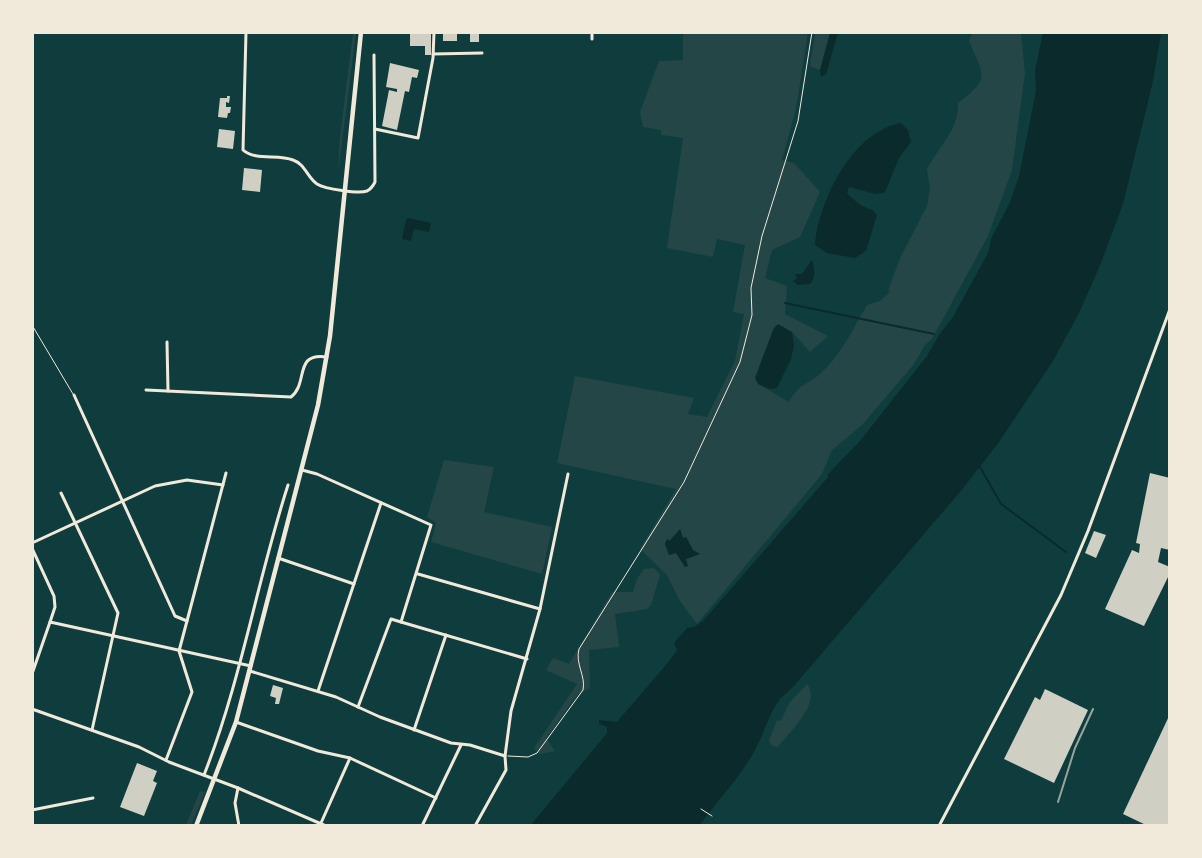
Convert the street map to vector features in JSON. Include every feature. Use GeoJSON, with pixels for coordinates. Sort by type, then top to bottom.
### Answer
{"type":"FeatureCollection","features":[{"type":"Feature","properties":{"kind":"main road"},"geometry":{"type":"LineString","coordinates":[[196,826],[216,780],[236,722],[302,470],[327,357],[362,32]]}},
{"type":"Feature","properties":{"kind":"street"},"geometry":{"type":"LineString","coordinates":[[246,32],[244,150],[250,155],[290,159],[302,166],[317,184],[326,188],[363,192],[372,187],[376,173],[374,56]]}},
{"type":"Feature","properties":{"kind":"street"},"geometry":{"type":"LineString","coordinates":[[375,129],[418,138],[434,54],[434,32]]}},
{"type":"Feature","properties":{"kind":"street"},"geometry":{"type":"LineString","coordinates":[[592,32],[592,40]]}},
{"type":"Feature","properties":{"kind":"street"},"geometry":{"type":"LineString","coordinates":[[434,54],[482,53]]}},
{"type":"Feature","properties":{"kind":"street"},"geometry":{"type":"LineString","coordinates":[[939,826],[1060,595],[1088,531],[1170,309]]}},
{"type":"Feature","properties":{"kind":"street"},"geometry":{"type":"LineString","coordinates":[[167,342],[168,391]]}},
{"type":"Feature","properties":{"kind":"street"},"geometry":{"type":"LineString","coordinates":[[146,390],[291,397],[298,389],[305,362],[314,357],[327,357]]}},
{"type":"Feature","properties":{"kind":"street"},"geometry":{"type":"LineString","coordinates":[[74,395],[175,616],[187,621]]}},
{"type":"Feature","properties":{"kind":"street"},"geometry":{"type":"LineString","coordinates":[[302,470],[317,474],[431,525],[418,574],[401,622]]}},
{"type":"Feature","properties":{"kind":"street"},"geometry":{"type":"LineString","coordinates":[[166,760],[192,692],[179,651],[226,473]]}},
{"type":"Feature","properties":{"kind":"street"},"geometry":{"type":"LineString","coordinates":[[475,826],[504,777],[506,770],[505,756],[511,711],[540,609],[568,474]]}},
{"type":"Feature","properties":{"kind":"street"},"geometry":{"type":"LineString","coordinates":[[32,543],[155,486],[173,482],[200,481],[223,485]]}},
{"type":"Feature","properties":{"kind":"street"},"geometry":{"type":"LineString","coordinates":[[204,776],[223,726],[288,485]]}},
{"type":"Feature","properties":{"kind":"street"},"geometry":{"type":"LineString","coordinates":[[62,492],[116,608],[118,617],[92,730]]}},
{"type":"Feature","properties":{"kind":"street"},"geometry":{"type":"LineString","coordinates":[[318,691],[381,503]]}},
{"type":"Feature","properties":{"kind":"street"},"geometry":{"type":"LineString","coordinates":[[32,548],[54,596],[55,607],[32,674]]}},
{"type":"Feature","properties":{"kind":"street"},"geometry":{"type":"LineString","coordinates":[[278,558],[354,584]]}},
{"type":"Feature","properties":{"kind":"street"},"geometry":{"type":"LineString","coordinates":[[418,574],[540,609]]}},
{"type":"Feature","properties":{"kind":"street"},"geometry":{"type":"LineString","coordinates":[[358,707],[392,619],[527,659]]}},
{"type":"Feature","properties":{"kind":"street"},"geometry":{"type":"LineString","coordinates":[[50,622],[241,663],[250,668],[318,691],[414,730],[461,745],[505,756]]}},
{"type":"Feature","properties":{"kind":"street"},"geometry":{"type":"LineString","coordinates":[[414,730],[446,635]]}},
{"type":"Feature","properties":{"kind":"street"},"geometry":{"type":"LineString","coordinates":[[32,710],[139,747],[326,826]]}},
{"type":"Feature","properties":{"kind":"street"},"geometry":{"type":"LineString","coordinates":[[236,722],[318,751],[350,758],[436,798]]}},
{"type":"Feature","properties":{"kind":"street"},"geometry":{"type":"LineString","coordinates":[[422,826],[461,745]]}},
{"type":"Feature","properties":{"kind":"street"},"geometry":{"type":"LineString","coordinates":[[321,823],[350,758]]}},
{"type":"Feature","properties":{"kind":"street"},"geometry":{"type":"LineString","coordinates":[[32,766],[32,777]]}},
{"type":"Feature","properties":{"kind":"street"},"geometry":{"type":"LineString","coordinates":[[238,788],[235,803],[239,826]]}},
{"type":"Feature","properties":{"kind":"street"},"geometry":{"type":"LineString","coordinates":[[32,810],[93,798]]}},
{"type":"Feature","properties":{"kind":"street"},"geometry":{"type":"LineString","coordinates":[[32,821],[33,826]]}},
{"type":"Feature","properties":{"kind":"lane"},"geometry":{"type":"LineString","coordinates":[[32,325],[74,395]]}},
{"type":"Feature","properties":{"kind":"path"},"geometry":{"type":"LineString","coordinates":[[505,756],[528,758],[537,753],[583,690],[584,682],[578,660],[579,649],[684,482],[740,362],[752,315],[750,288],[762,236],[798,121],[812,32]]}},
{"type":"Feature","properties":{"kind":"path"},"geometry":{"type":"LineString","coordinates":[[702,809],[712,816]]}},
{"type":"Feature","properties":{"kind":"shaded area"},"geometry":{"type":"Polygon","coordinates":[[[353,33],[356,33],[338,174],[340,137],[353,33]]]}},
{"type":"Feature","properties":{"kind":"shaded area"},"geometry":{"type":"Polygon","coordinates":[[[683,33],[808,33],[796,109],[782,160],[794,163],[820,192],[800,237],[772,250],[765,278],[787,286],[785,314],[828,336],[810,352],[792,332],[774,328],[760,364],[758,384],[789,402],[801,387],[818,376],[830,364],[847,340],[867,305],[880,301],[890,292],[888,291],[900,258],[927,206],[930,189],[927,169],[952,130],[958,103],[976,88],[980,81],[981,69],[969,41],[972,33],[1021,33],[1025,73],[1012,170],[988,236],[932,339],[925,345],[914,364],[862,425],[832,450],[822,474],[697,624],[680,601],[667,575],[640,549],[676,489],[557,463],[575,376],[694,398],[688,414],[707,417],[735,361],[744,314],[733,312],[745,245],[717,239],[713,257],[667,248],[683,138],[661,135],[661,130],[643,127],[640,112],[659,61],[683,60],[683,33]],[[680,529],[666,544],[669,555],[676,553],[684,565],[686,559],[699,554],[693,550],[686,537],[683,538],[680,529]]]}},
{"type":"Feature","properties":{"kind":"shaded area"},"geometry":{"type":"Polygon","coordinates":[[[815,33],[830,33],[820,70],[810,66],[815,33]]]}},
{"type":"Feature","properties":{"kind":"shaded area"},"geometry":{"type":"Polygon","coordinates":[[[830,33],[838,33],[826,74],[821,77],[820,70],[830,33]]]}},
{"type":"Feature","properties":{"kind":"shaded area"},"geometry":{"type":"Polygon","coordinates":[[[1043,33],[1161,33],[1153,81],[1123,204],[1101,263],[1079,313],[1053,361],[999,442],[960,492],[793,687],[780,699],[752,755],[700,825],[530,826],[607,733],[607,727],[599,724],[599,720],[617,722],[671,659],[677,650],[674,643],[687,628],[694,627],[703,621],[829,476],[827,475],[860,441],[927,356],[939,335],[953,317],[989,251],[991,239],[1010,202],[1019,176],[1036,91],[1035,70],[1043,33]]]}},
{"type":"Feature","properties":{"kind":"shaded area"},"geometry":{"type":"Polygon","coordinates":[[[901,123],[908,130],[911,142],[899,158],[884,193],[875,194],[849,187],[847,193],[859,204],[873,210],[877,215],[866,251],[855,258],[827,253],[815,245],[818,227],[823,208],[841,170],[867,140],[883,129],[901,123]]]}},
{"type":"Feature","properties":{"kind":"shaded area"},"geometry":{"type":"Polygon","coordinates":[[[408,218],[431,223],[429,232],[414,229],[411,241],[402,239],[408,218]]]}},
{"type":"Feature","properties":{"kind":"shaded area"},"geometry":{"type":"Polygon","coordinates":[[[811,261],[813,261],[814,278],[810,284],[798,285],[793,281],[797,278],[795,274],[802,274],[811,261]]]}},
{"type":"Feature","properties":{"kind":"shaded area"},"geometry":{"type":"Polygon","coordinates":[[[778,324],[792,332],[794,346],[791,359],[777,388],[770,389],[758,384],[755,378],[774,328],[778,324]]]}},
{"type":"Feature","properties":{"kind":"shaded area"},"geometry":{"type":"Polygon","coordinates":[[[444,460],[494,467],[484,512],[552,527],[542,574],[431,542],[436,523],[427,517],[444,460]]]}},
{"type":"Feature","properties":{"kind":"shaded area"},"geometry":{"type":"Polygon","coordinates":[[[680,529],[683,538],[686,537],[693,550],[700,554],[686,559],[688,566],[685,567],[676,553],[669,555],[665,544],[667,539],[670,541],[680,529]]]}},
{"type":"Feature","properties":{"kind":"shaded area"},"geometry":{"type":"Polygon","coordinates":[[[654,568],[660,575],[651,605],[647,609],[615,614],[619,647],[589,650],[590,688],[578,694],[546,738],[555,751],[540,754],[534,748],[577,684],[546,670],[553,658],[569,664],[612,592],[633,592],[637,579],[644,569],[654,568]]]}},
{"type":"Feature","properties":{"kind":"shaded area"},"geometry":{"type":"Polygon","coordinates":[[[807,684],[811,692],[808,708],[803,717],[778,747],[772,746],[769,741],[777,720],[781,721],[789,703],[807,684]]]}},
{"type":"Feature","properties":{"kind":"shaded area"},"geometry":{"type":"Polygon","coordinates":[[[200,791],[205,792],[191,825],[186,825],[200,791]]]}},
{"type":"Feature","properties":{"kind":"building"},"geometry":{"type":"Polygon","coordinates":[[[410,32],[431,32],[431,55],[425,55],[425,46],[410,46],[410,32]]]}},
{"type":"Feature","properties":{"kind":"building"},"geometry":{"type":"Polygon","coordinates":[[[443,32],[457,32],[457,41],[443,41],[443,32]]]}},
{"type":"Feature","properties":{"kind":"building"},"geometry":{"type":"Polygon","coordinates":[[[470,32],[479,32],[479,42],[470,42],[470,32]]]}},
{"type":"Feature","properties":{"kind":"building"},"geometry":{"type":"Polygon","coordinates":[[[390,63],[419,70],[417,78],[412,77],[409,92],[405,91],[397,130],[382,126],[389,90],[397,92],[397,89],[386,87],[390,63]]]}},
{"type":"Feature","properties":{"kind":"building"},"geometry":{"type":"Polygon","coordinates":[[[227,96],[230,96],[229,103],[226,102],[226,107],[231,107],[230,113],[228,113],[227,118],[218,117],[220,98],[227,98],[227,96]]]}},
{"type":"Feature","properties":{"kind":"building"},"geometry":{"type":"Polygon","coordinates":[[[219,129],[235,131],[233,149],[217,147],[219,129]]]}},
{"type":"Feature","properties":{"kind":"building"},"geometry":{"type":"Polygon","coordinates":[[[244,168],[262,170],[260,192],[242,190],[244,168]]]}},
{"type":"Feature","properties":{"kind":"building"},"geometry":{"type":"Polygon","coordinates":[[[1150,473],[1170,478],[1170,550],[1161,548],[1158,562],[1170,567],[1170,573],[1144,626],[1105,609],[1132,550],[1139,553],[1140,544],[1136,543],[1150,473]]]}},
{"type":"Feature","properties":{"kind":"building"},"geometry":{"type":"Polygon","coordinates":[[[1094,531],[1106,535],[1096,558],[1085,553],[1094,531]]]}},
{"type":"Feature","properties":{"kind":"building"},"geometry":{"type":"Polygon","coordinates":[[[273,685],[283,688],[279,704],[275,704],[276,698],[270,696],[273,685]]]}},
{"type":"Feature","properties":{"kind":"building"},"geometry":{"type":"Polygon","coordinates":[[[1045,689],[1088,710],[1054,783],[1004,759],[1035,697],[1040,700],[1045,689]]]}},
{"type":"Feature","properties":{"kind":"building"},"geometry":{"type":"Polygon","coordinates":[[[1170,714],[1170,826],[1148,826],[1123,814],[1170,714]]]}},
{"type":"Feature","properties":{"kind":"building"},"geometry":{"type":"Polygon","coordinates":[[[137,763],[157,771],[153,781],[157,783],[144,816],[120,807],[137,763]]]}},
{"type":"Feature","properties":{"kind":"waterway"},"geometry":{"type":"LineString","coordinates":[[785,303],[934,334]]}},
{"type":"Feature","properties":{"kind":"waterway"},"geometry":{"type":"LineString","coordinates":[[980,467],[1001,504],[1066,552]]}},
{"type":"Feature","properties":{"kind":"railway"},"geometry":{"type":"LineString","coordinates":[[1058,802],[1075,748],[1093,709]]}}]}
